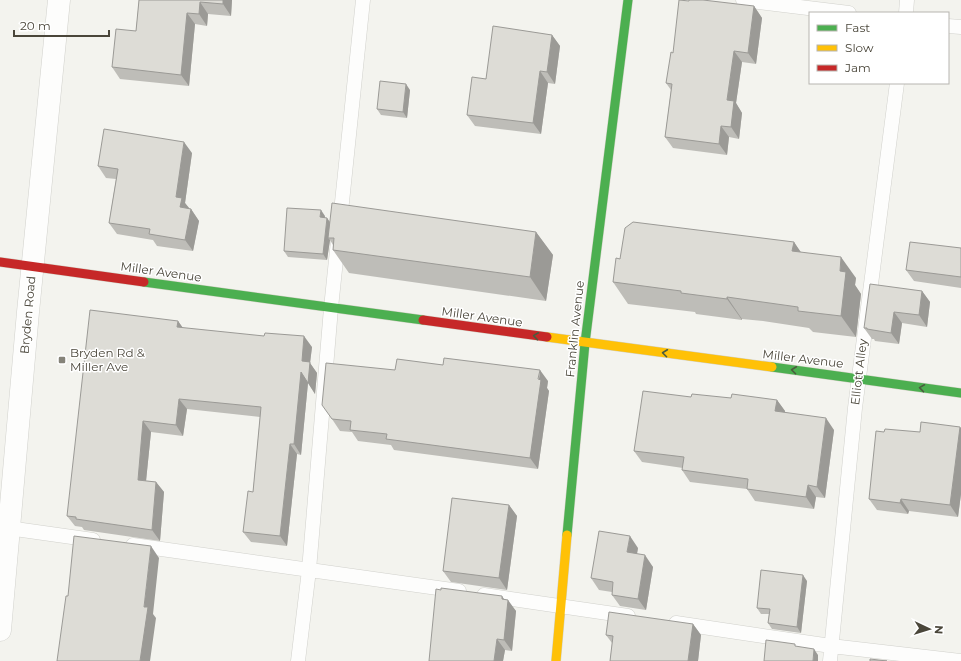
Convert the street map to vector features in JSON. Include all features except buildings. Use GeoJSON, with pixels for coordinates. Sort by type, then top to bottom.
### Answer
{"type":"FeatureCollection","features":[{"type":"Feature","properties":{"kind":"street","name":"Bryden Road"},"geometry":{"type":"LineString","coordinates":[[0,630],[5,527],[33,267],[59,0]]}},
{"type":"Feature","properties":{"kind":"street","name":"Franklin Avenue"},"geometry":{"type":"LineString","coordinates":[[556,661],[585,343],[628,0]]}},
{"type":"Feature","properties":{"kind":"street","name":"Miller Avenue"},"geometry":{"type":"LineString","coordinates":[[0,262],[585,343],[961,393]]}},
{"type":"Feature","properties":{"kind":"lane"},"geometry":{"type":"LineString","coordinates":[[298,661],[309,570],[331,308],[363,0]]}},
{"type":"Feature","properties":{"kind":"lane"},"geometry":{"type":"LineString","coordinates":[[743,0],[841,12]]}},
{"type":"Feature","properties":{"kind":"lane"},"geometry":{"type":"LineString","coordinates":[[906,12],[908,0]]}},
{"type":"Feature","properties":{"kind":"lane"},"geometry":{"type":"LineString","coordinates":[[949,26],[961,27]]}},
{"type":"Feature","properties":{"kind":"lane","name":"Elliott Alley"},"geometry":{"type":"LineString","coordinates":[[830,661],[858,379],[897,84]]}},
{"type":"Feature","properties":{"kind":"lane"},"geometry":{"type":"LineString","coordinates":[[5,527],[108,542]]}},
{"type":"Feature","properties":{"kind":"lane"},"geometry":{"type":"LineString","coordinates":[[123,544],[645,618]]}},
{"type":"Feature","properties":{"kind":"lane"},"geometry":{"type":"LineString","coordinates":[[660,621],[831,646],[961,661]]}},
{"type":"Feature","properties":{"kind":"traffic: fast"},"geometry":{"type":"LineString","coordinates":[[567,535],[585,343],[628,0]]}},
{"type":"Feature","properties":{"kind":"traffic: fast"},"geometry":{"type":"LineString","coordinates":[[144,282],[423,320]]}},
{"type":"Feature","properties":{"kind":"traffic: fast"},"geometry":{"type":"LineString","coordinates":[[772,367],[961,393]]}},
{"type":"Feature","properties":{"kind":"traffic: slow"},"geometry":{"type":"LineString","coordinates":[[547,337],[772,367]]}},
{"type":"Feature","properties":{"kind":"traffic: slow"},"geometry":{"type":"LineString","coordinates":[[556,661],[567,535]]}},
{"type":"Feature","properties":{"kind":"traffic: jam"},"geometry":{"type":"LineString","coordinates":[[0,262],[144,282]]}},
{"type":"Feature","properties":{"kind":"traffic: jam"},"geometry":{"type":"LineString","coordinates":[[423,320],[547,337]]}},
{"type":"Feature","properties":{"kind":"place","name":"Bryden Rd & Miller Ave"},"geometry":{"type":"Point","coordinates":[62,360]}}]}
